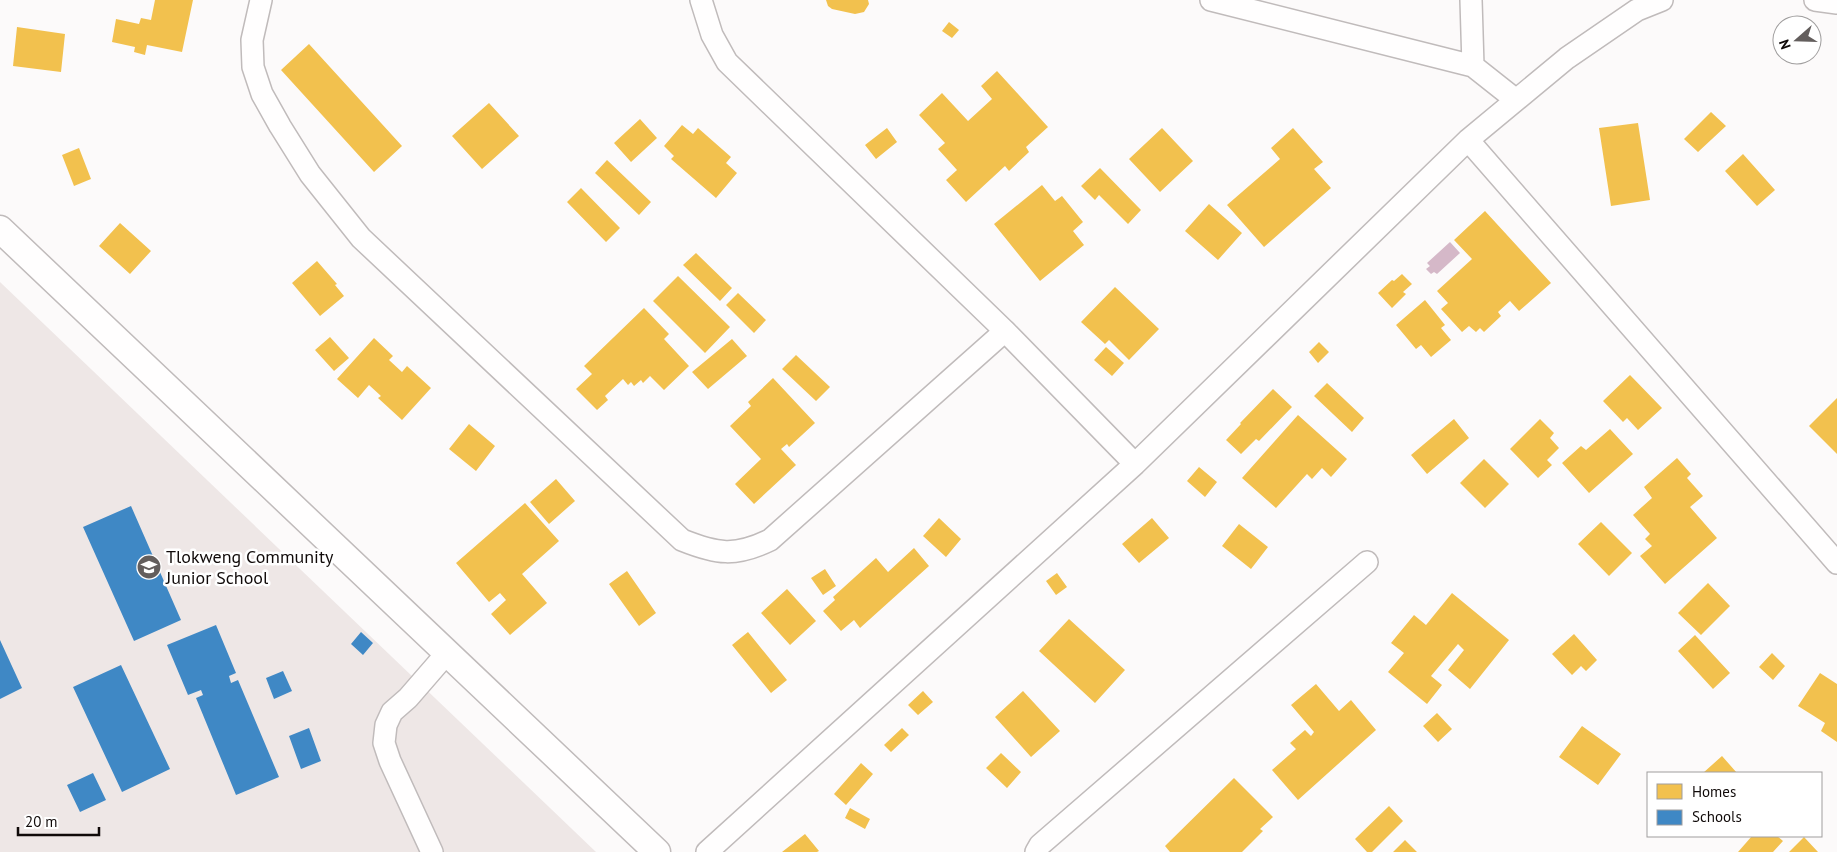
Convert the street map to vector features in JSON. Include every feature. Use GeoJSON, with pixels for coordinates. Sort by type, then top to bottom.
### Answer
{"type":"FeatureCollection","features":[{"type":"Feature","properties":{"kind":"street"},"geometry":{"type":"LineString","coordinates":[[261,0],[252,40],[253,66],[262,94],[280,126],[316,181],[361,238],[682,540],[708,550],[729,551],[751,549],[770,540],[1005,331]]}},
{"type":"Feature","properties":{"kind":"street"},"geometry":{"type":"LineString","coordinates":[[700,0],[712,35],[727,62],[1005,331],[1135,464]]}},
{"type":"Feature","properties":{"kind":"street"},"geometry":{"type":"LineString","coordinates":[[1211,0],[1473,66],[1516,100]]}},
{"type":"Feature","properties":{"kind":"street"},"geometry":{"type":"LineString","coordinates":[[1472,0],[1473,66]]}},
{"type":"Feature","properties":{"kind":"street"},"geometry":{"type":"LineString","coordinates":[[706,852],[1135,464],[1468,140],[1568,58],[1638,10],[1662,0]]}},
{"type":"Feature","properties":{"kind":"street"},"geometry":{"type":"LineString","coordinates":[[1815,0],[1837,3]]}},
{"type":"Feature","properties":{"kind":"street"},"geometry":{"type":"LineString","coordinates":[[1468,140],[1837,563]]}},
{"type":"Feature","properties":{"kind":"street"},"geometry":{"type":"LineString","coordinates":[[0,230],[657,852]]}},
{"type":"Feature","properties":{"kind":"street"},"geometry":{"type":"LineString","coordinates":[[1036,852],[1040,845],[1367,562]]}},
{"type":"Feature","properties":{"kind":"street"},"geometry":{"type":"LineString","coordinates":[[432,852],[390,761],[384,743],[386,725],[392,712],[408,698],[447,653]]}},
{"type":"Feature","properties":{"kind":"shaded area"},"geometry":{"type":"Polygon","coordinates":[[[1450,242],[1460,253],[1437,274],[1434,272],[1431,274],[1426,269],[1430,266],[1427,263],[1450,242]]]}},
{"type":"Feature","properties":{"kind":"shaded area","name":"Tlokweng Community Junior School"},"geometry":{"type":"Polygon","coordinates":[[[0,282],[596,852],[0,852],[0,282]]]}},
{"type":"Feature","properties":{"kind":"building: Homes"},"geometry":{"type":"Polygon","coordinates":[[[155,0],[193,0],[182,52],[147,45],[145,55],[134,52],[135,47],[112,42],[116,19],[139,24],[141,18],[151,20],[155,0]]]}},
{"type":"Feature","properties":{"kind":"building: Homes"},"geometry":{"type":"Polygon","coordinates":[[[826,0],[868,0],[869,4],[864,12],[855,14],[832,9],[828,6],[826,0]]]}},
{"type":"Feature","properties":{"kind":"building: Homes"},"geometry":{"type":"Polygon","coordinates":[[[949,22],[959,30],[952,38],[942,31],[949,22]]]}},
{"type":"Feature","properties":{"kind":"building: Homes"},"geometry":{"type":"Polygon","coordinates":[[[17,27],[65,34],[61,72],[13,66],[17,27]]]}},
{"type":"Feature","properties":{"kind":"building: Homes"},"geometry":{"type":"Polygon","coordinates":[[[309,44],[402,146],[374,172],[281,70],[309,44]]]}},
{"type":"Feature","properties":{"kind":"building: Homes"},"geometry":{"type":"Polygon","coordinates":[[[997,71],[1048,127],[1026,147],[1029,152],[1009,171],[1005,166],[966,202],[946,180],[957,170],[938,149],[945,143],[919,115],[942,93],[968,121],[992,99],[981,86],[997,71]]]}},
{"type":"Feature","properties":{"kind":"building: Homes"},"geometry":{"type":"Polygon","coordinates":[[[489,103],[519,136],[482,169],[452,136],[489,103]]]}},
{"type":"Feature","properties":{"kind":"building: Homes"},"geometry":{"type":"Polygon","coordinates":[[[1711,112],[1726,126],[1698,152],[1684,139],[1711,112]]]}},
{"type":"Feature","properties":{"kind":"building: Homes"},"geometry":{"type":"Polygon","coordinates":[[[640,119],[657,138],[631,162],[614,143],[640,119]]]}},
{"type":"Feature","properties":{"kind":"building: Homes"},"geometry":{"type":"Polygon","coordinates":[[[1638,123],[1650,200],[1611,206],[1599,128],[1638,123]]]}},
{"type":"Feature","properties":{"kind":"building: Homes"},"geometry":{"type":"Polygon","coordinates":[[[682,125],[693,134],[698,128],[731,157],[726,163],[737,173],[716,198],[671,159],[674,156],[664,146],[682,125]]]}},
{"type":"Feature","properties":{"kind":"building: Homes"},"geometry":{"type":"Polygon","coordinates":[[[887,128],[897,142],[876,159],[865,145],[887,128]]]}},
{"type":"Feature","properties":{"kind":"building: Homes"},"geometry":{"type":"Polygon","coordinates":[[[1162,128],[1193,161],[1160,192],[1129,159],[1162,128]]]}},
{"type":"Feature","properties":{"kind":"building: Homes"},"geometry":{"type":"Polygon","coordinates":[[[1293,128],[1323,162],[1314,169],[1331,188],[1264,247],[1227,205],[1280,159],[1271,148],[1293,128]]]}},
{"type":"Feature","properties":{"kind":"building: Homes"},"geometry":{"type":"Polygon","coordinates":[[[79,148],[91,179],[74,186],[62,155],[79,148]]]}},
{"type":"Feature","properties":{"kind":"building: Homes"},"geometry":{"type":"Polygon","coordinates":[[[1743,154],[1775,190],[1757,206],[1725,171],[1743,154]]]}},
{"type":"Feature","properties":{"kind":"building: Homes"},"geometry":{"type":"Polygon","coordinates":[[[607,160],[651,202],[639,215],[595,173],[607,160]]]}},
{"type":"Feature","properties":{"kind":"building: Homes"},"geometry":{"type":"Polygon","coordinates":[[[1100,168],[1141,210],[1128,224],[1099,195],[1095,200],[1081,186],[1100,168]]]}},
{"type":"Feature","properties":{"kind":"building: Homes"},"geometry":{"type":"Polygon","coordinates":[[[1042,185],[1055,201],[1062,196],[1083,222],[1073,231],[1084,245],[1040,281],[994,224],[1042,185]]]}},
{"type":"Feature","properties":{"kind":"building: Homes"},"geometry":{"type":"Polygon","coordinates":[[[581,188],[620,228],[606,242],[567,202],[581,188]]]}},
{"type":"Feature","properties":{"kind":"building: Homes"},"geometry":{"type":"Polygon","coordinates":[[[1209,204],[1242,233],[1218,260],[1185,231],[1209,204]]]}},
{"type":"Feature","properties":{"kind":"building: Homes"},"geometry":{"type":"Polygon","coordinates":[[[1485,211],[1551,283],[1519,311],[1510,301],[1498,312],[1501,316],[1484,332],[1480,328],[1476,332],[1469,326],[1462,332],[1441,309],[1448,303],[1437,291],[1472,259],[1454,240],[1485,211]]]}},
{"type":"Feature","properties":{"kind":"building: Homes"},"geometry":{"type":"Polygon","coordinates":[[[120,223],[151,251],[130,274],[99,246],[120,223]]]}},
{"type":"Feature","properties":{"kind":"building: Homes"},"geometry":{"type":"Polygon","coordinates":[[[696,253],[732,288],[720,301],[683,265],[696,253]]]}},
{"type":"Feature","properties":{"kind":"building: Homes"},"geometry":{"type":"Polygon","coordinates":[[[317,261],[337,284],[335,285],[344,296],[320,316],[292,283],[317,261]]]}},
{"type":"Feature","properties":{"kind":"building: Homes"},"geometry":{"type":"Polygon","coordinates":[[[1402,274],[1412,284],[1403,292],[1406,294],[1392,308],[1378,293],[1392,280],[1394,281],[1402,274]]]}},
{"type":"Feature","properties":{"kind":"building: Homes"},"geometry":{"type":"Polygon","coordinates":[[[678,276],[730,327],[705,353],[653,301],[678,276]]]}},
{"type":"Feature","properties":{"kind":"building: Homes"},"geometry":{"type":"Polygon","coordinates":[[[1115,287],[1159,329],[1129,360],[1109,340],[1105,344],[1081,322],[1115,287]]]}},
{"type":"Feature","properties":{"kind":"building: Homes"},"geometry":{"type":"Polygon","coordinates":[[[738,293],[766,320],[754,333],[726,305],[738,293]]]}},
{"type":"Feature","properties":{"kind":"building: Homes"},"geometry":{"type":"Polygon","coordinates":[[[1425,300],[1445,325],[1441,328],[1451,340],[1431,357],[1421,345],[1416,349],[1396,325],[1425,300]]]}},
{"type":"Feature","properties":{"kind":"building: Homes"},"geometry":{"type":"Polygon","coordinates":[[[644,308],[669,334],[664,339],[689,366],[664,390],[650,376],[643,383],[641,380],[634,386],[631,382],[628,385],[623,379],[605,396],[608,400],[597,410],[576,389],[592,374],[584,366],[644,308]]]}},
{"type":"Feature","properties":{"kind":"building: Homes"},"geometry":{"type":"Polygon","coordinates":[[[330,337],[349,358],[334,371],[315,350],[330,337]]]}},
{"type":"Feature","properties":{"kind":"building: Homes"},"geometry":{"type":"Polygon","coordinates":[[[374,338],[393,356],[389,360],[402,372],[407,366],[431,388],[402,420],[378,398],[381,396],[369,385],[358,398],[337,379],[374,338]]]}},
{"type":"Feature","properties":{"kind":"building: Homes"},"geometry":{"type":"Polygon","coordinates":[[[732,339],[747,356],[708,389],[692,372],[732,339]]]}},
{"type":"Feature","properties":{"kind":"building: Homes"},"geometry":{"type":"Polygon","coordinates":[[[1319,342],[1329,352],[1318,363],[1309,352],[1319,342]]]}},
{"type":"Feature","properties":{"kind":"building: Homes"},"geometry":{"type":"Polygon","coordinates":[[[1106,347],[1124,363],[1112,376],[1094,360],[1106,347]]]}},
{"type":"Feature","properties":{"kind":"building: Homes"},"geometry":{"type":"Polygon","coordinates":[[[796,355],[830,387],[816,401],[782,369],[796,355]]]}},
{"type":"Feature","properties":{"kind":"building: Homes"},"geometry":{"type":"Polygon","coordinates":[[[1630,375],[1662,408],[1638,430],[1627,418],[1623,422],[1603,401],[1630,375]]]}},
{"type":"Feature","properties":{"kind":"building: Homes"},"geometry":{"type":"Polygon","coordinates":[[[773,378],[815,423],[789,447],[787,444],[781,449],[796,465],[754,504],[735,484],[761,459],[730,426],[751,406],[748,402],[773,378]]]}},
{"type":"Feature","properties":{"kind":"building: Homes"},"geometry":{"type":"Polygon","coordinates":[[[1327,383],[1364,418],[1352,432],[1314,396],[1327,383]]]}},
{"type":"Feature","properties":{"kind":"building: Homes"},"geometry":{"type":"Polygon","coordinates":[[[1273,389],[1292,407],[1259,441],[1256,439],[1241,454],[1226,440],[1273,389]]]}},
{"type":"Feature","properties":{"kind":"building: Homes"},"geometry":{"type":"Polygon","coordinates":[[[1837,398],[1837,454],[1809,426],[1837,398]]]}},
{"type":"Feature","properties":{"kind":"building: Homes"},"geometry":{"type":"Polygon","coordinates":[[[1298,415],[1347,459],[1331,477],[1322,468],[1312,479],[1307,474],[1276,508],[1242,478],[1298,415]]]}},
{"type":"Feature","properties":{"kind":"building: Homes"},"geometry":{"type":"Polygon","coordinates":[[[1454,419],[1469,438],[1427,474],[1411,455],[1454,419]]]}},
{"type":"Feature","properties":{"kind":"building: Homes"},"geometry":{"type":"Polygon","coordinates":[[[1540,419],[1554,433],[1550,438],[1559,448],[1547,460],[1552,465],[1538,478],[1510,449],[1540,419]]]}},
{"type":"Feature","properties":{"kind":"building: Homes"},"geometry":{"type":"Polygon","coordinates":[[[469,424],[495,446],[476,471],[449,449],[469,424]]]}},
{"type":"Feature","properties":{"kind":"building: Homes"},"geometry":{"type":"Polygon","coordinates":[[[1610,429],[1633,454],[1589,493],[1562,463],[1581,446],[1586,450],[1610,429]]]}},
{"type":"Feature","properties":{"kind":"building: Homes"},"geometry":{"type":"Polygon","coordinates":[[[1677,458],[1691,474],[1687,478],[1703,496],[1690,507],[1717,538],[1665,584],[1640,556],[1652,546],[1645,539],[1650,534],[1633,515],[1652,498],[1644,487],[1677,458]]]}},
{"type":"Feature","properties":{"kind":"building: Homes"},"geometry":{"type":"Polygon","coordinates":[[[1484,459],[1509,484],[1485,508],[1460,483],[1484,459]]]}},
{"type":"Feature","properties":{"kind":"building: Homes"},"geometry":{"type":"Polygon","coordinates":[[[1199,467],[1217,482],[1205,497],[1187,481],[1199,467]]]}},
{"type":"Feature","properties":{"kind":"building: Homes"},"geometry":{"type":"Polygon","coordinates":[[[556,479],[575,501],[549,524],[530,502],[556,479]]]}},
{"type":"Feature","properties":{"kind":"building: Homes"},"geometry":{"type":"Polygon","coordinates":[[[525,503],[559,541],[522,574],[547,603],[510,635],[491,614],[506,600],[500,593],[489,602],[456,563],[525,503]]]}},
{"type":"Feature","properties":{"kind":"building: Homes"},"geometry":{"type":"Polygon","coordinates":[[[939,518],[961,539],[946,557],[923,536],[939,518]]]}},
{"type":"Feature","properties":{"kind":"building: Homes"},"geometry":{"type":"Polygon","coordinates":[[[1152,518],[1169,538],[1139,563],[1122,544],[1152,518]]]}},
{"type":"Feature","properties":{"kind":"building: Homes"},"geometry":{"type":"Polygon","coordinates":[[[1601,522],[1632,553],[1609,576],[1578,544],[1601,522]]]}},
{"type":"Feature","properties":{"kind":"building: Homes"},"geometry":{"type":"Polygon","coordinates":[[[1239,524],[1268,547],[1251,569],[1222,546],[1239,524]]]}},
{"type":"Feature","properties":{"kind":"building: Homes"},"geometry":{"type":"Polygon","coordinates":[[[914,548],[929,566],[860,628],[854,620],[841,631],[823,611],[835,600],[833,597],[876,558],[888,572],[914,548]]]}},
{"type":"Feature","properties":{"kind":"building: Homes"},"geometry":{"type":"Polygon","coordinates":[[[825,569],[836,586],[823,595],[811,578],[825,569]]]}},
{"type":"Feature","properties":{"kind":"building: Homes"},"geometry":{"type":"Polygon","coordinates":[[[627,571],[656,613],[639,626],[609,584],[627,571]]]}},
{"type":"Feature","properties":{"kind":"building: Homes"},"geometry":{"type":"Polygon","coordinates":[[[1057,573],[1067,587],[1056,595],[1046,581],[1057,573]]]}},
{"type":"Feature","properties":{"kind":"building: Homes"},"geometry":{"type":"Polygon","coordinates":[[[1708,583],[1730,606],[1701,635],[1678,613],[1708,583]]]}},
{"type":"Feature","properties":{"kind":"building: Homes"},"geometry":{"type":"Polygon","coordinates":[[[787,589],[816,621],[790,645],[761,613],[787,589]]]}},
{"type":"Feature","properties":{"kind":"building: Homes"},"geometry":{"type":"Polygon","coordinates":[[[1452,593],[1509,640],[1470,689],[1448,670],[1464,650],[1458,644],[1431,676],[1442,685],[1427,704],[1388,672],[1404,653],[1391,643],[1414,615],[1426,625],[1452,593]]]}},
{"type":"Feature","properties":{"kind":"building: Homes"},"geometry":{"type":"Polygon","coordinates":[[[1069,619],[1125,670],[1095,703],[1039,651],[1069,619]]]}},
{"type":"Feature","properties":{"kind":"building: Homes"},"geometry":{"type":"Polygon","coordinates":[[[748,632],[787,680],[771,693],[732,645],[748,632]]]}},
{"type":"Feature","properties":{"kind":"building: Homes"},"geometry":{"type":"Polygon","coordinates":[[[1574,634],[1597,660],[1586,671],[1581,666],[1572,675],[1552,654],[1574,634]]]}},
{"type":"Feature","properties":{"kind":"building: Homes"},"geometry":{"type":"Polygon","coordinates":[[[1695,635],[1730,673],[1713,689],[1678,651],[1695,635]]]}},
{"type":"Feature","properties":{"kind":"building: Homes"},"geometry":{"type":"Polygon","coordinates":[[[1772,653],[1785,666],[1773,680],[1759,667],[1772,653]]]}},
{"type":"Feature","properties":{"kind":"building: Homes"},"geometry":{"type":"Polygon","coordinates":[[[1820,673],[1837,684],[1837,742],[1821,731],[1825,723],[1798,706],[1820,673]]]}},
{"type":"Feature","properties":{"kind":"building: Homes"},"geometry":{"type":"Polygon","coordinates":[[[1316,684],[1339,711],[1351,700],[1376,730],[1298,800],[1272,770],[1296,749],[1290,743],[1305,730],[1311,736],[1314,732],[1291,705],[1316,684]]]}},
{"type":"Feature","properties":{"kind":"building: Homes"},"geometry":{"type":"Polygon","coordinates":[[[923,691],[933,702],[918,715],[908,705],[923,691]]]}},
{"type":"Feature","properties":{"kind":"building: Homes"},"geometry":{"type":"Polygon","coordinates":[[[1023,691],[1060,731],[1031,757],[995,717],[1023,691]]]}},
{"type":"Feature","properties":{"kind":"building: Homes"},"geometry":{"type":"Polygon","coordinates":[[[1437,713],[1452,729],[1438,742],[1423,726],[1437,713]]]}},
{"type":"Feature","properties":{"kind":"building: Homes"},"geometry":{"type":"Polygon","coordinates":[[[1582,726],[1621,754],[1598,785],[1559,757],[1582,726]]]}},
{"type":"Feature","properties":{"kind":"building: Homes"},"geometry":{"type":"Polygon","coordinates":[[[902,728],[909,735],[891,752],[884,745],[902,728]]]}},
{"type":"Feature","properties":{"kind":"building: Homes"},"geometry":{"type":"Polygon","coordinates":[[[1001,753],[1021,772],[1007,788],[986,768],[1001,753]]]}},
{"type":"Feature","properties":{"kind":"building: Homes"},"geometry":{"type":"Polygon","coordinates":[[[1722,756],[1736,772],[1704,772],[1722,756]]]}},
{"type":"Feature","properties":{"kind":"building: Homes"},"geometry":{"type":"Polygon","coordinates":[[[861,763],[873,774],[846,805],[834,794],[861,763]]]}},
{"type":"Feature","properties":{"kind":"building: Homes"},"geometry":{"type":"Polygon","coordinates":[[[1234,778],[1273,817],[1260,829],[1263,831],[1242,852],[1170,852],[1165,846],[1234,778]]]}},
{"type":"Feature","properties":{"kind":"building: Homes"},"geometry":{"type":"Polygon","coordinates":[[[1389,806],[1403,821],[1372,852],[1367,852],[1355,839],[1389,806]]]}},
{"type":"Feature","properties":{"kind":"building: Homes"},"geometry":{"type":"Polygon","coordinates":[[[850,808],[870,819],[865,829],[845,818],[850,808]]]}},
{"type":"Feature","properties":{"kind":"building: Homes"},"geometry":{"type":"Polygon","coordinates":[[[805,834],[819,851],[782,852],[805,834]]]}},
{"type":"Feature","properties":{"kind":"building: Homes"},"geometry":{"type":"Polygon","coordinates":[[[1751,837],[1778,837],[1783,841],[1773,852],[1738,852],[1751,837]]]}},
{"type":"Feature","properties":{"kind":"building: Homes"},"geometry":{"type":"Polygon","coordinates":[[[1804,837],[1818,852],[1789,852],[1804,837]]]}},
{"type":"Feature","properties":{"kind":"building: Homes"},"geometry":{"type":"Polygon","coordinates":[[[1405,840],[1417,852],[1393,852],[1405,840]]]}},
{"type":"Feature","properties":{"kind":"building: Schools"},"geometry":{"type":"Polygon","coordinates":[[[131,506],[181,620],[134,641],[83,527],[131,506]]]}},
{"type":"Feature","properties":{"kind":"building: Schools"},"geometry":{"type":"Polygon","coordinates":[[[216,625],[236,673],[229,676],[231,683],[238,680],[279,777],[236,795],[196,698],[203,695],[201,690],[188,695],[167,645],[216,625]]]}},
{"type":"Feature","properties":{"kind":"building: Schools"},"geometry":{"type":"Polygon","coordinates":[[[361,632],[373,643],[363,655],[351,644],[361,632]]]}},
{"type":"Feature","properties":{"kind":"building: Schools"},"geometry":{"type":"Polygon","coordinates":[[[0,640],[22,688],[0,699],[0,640]]]}},
{"type":"Feature","properties":{"kind":"building: Schools"},"geometry":{"type":"Polygon","coordinates":[[[121,665],[170,769],[122,792],[73,687],[121,665]]]}},
{"type":"Feature","properties":{"kind":"building: Schools"},"geometry":{"type":"Polygon","coordinates":[[[283,671],[292,691],[274,699],[266,678],[283,671]]]}},
{"type":"Feature","properties":{"kind":"building: Schools"},"geometry":{"type":"Polygon","coordinates":[[[309,728],[321,761],[301,769],[289,736],[309,728]]]}},
{"type":"Feature","properties":{"kind":"building: Schools"},"geometry":{"type":"Polygon","coordinates":[[[93,773],[106,800],[80,812],[67,785],[93,773]]]}},
{"type":"Feature","properties":{"kind":"place","name":"Tlokweng Community Junior School"},"geometry":{"type":"Point","coordinates":[149,567]}}]}
